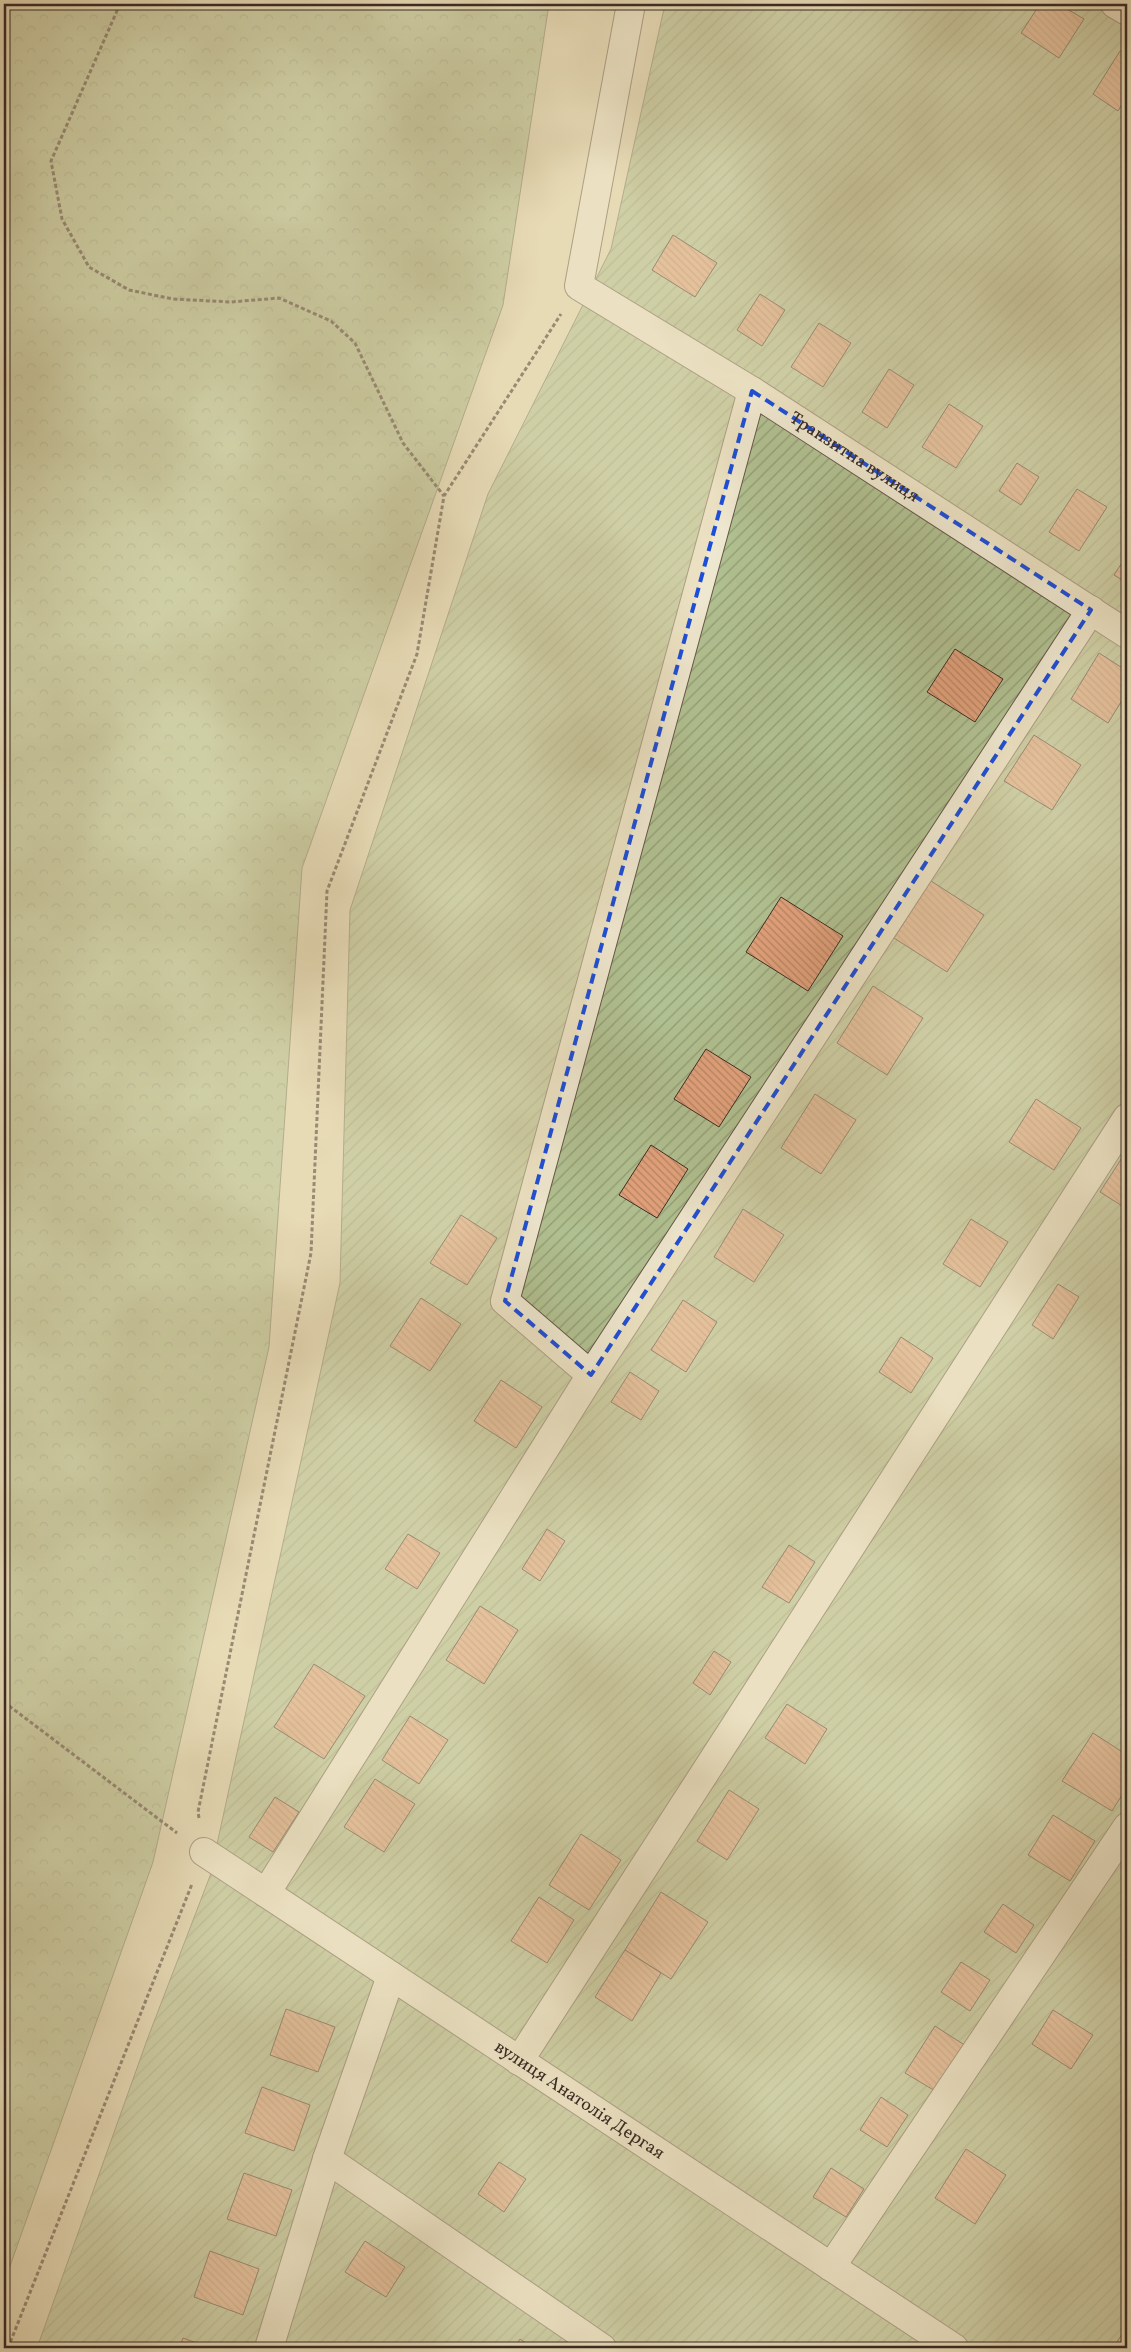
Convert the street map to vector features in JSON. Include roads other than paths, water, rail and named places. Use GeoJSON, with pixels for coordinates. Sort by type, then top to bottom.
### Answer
{"type":"FeatureCollection","features":[{"type":"Feature","properties":{"kind":"street","name":"Транзитна вулиця"},"geometry":{"type":"LineString","coordinates":[[631,4],[579,286],[752,391],[1127,634]]}},
{"type":"Feature","properties":{"kind":"street"},"geometry":{"type":"LineString","coordinates":[[1116,4],[1127,11]]}},
{"type":"Feature","properties":{"kind":"street"},"geometry":{"type":"LineString","coordinates":[[591,1375],[505,1301],[752,391]]}},
{"type":"Feature","properties":{"kind":"street"},"geometry":{"type":"LineString","coordinates":[[266,1893],[591,1375],[1091,610]]}},
{"type":"Feature","properties":{"kind":"street"},"geometry":{"type":"LineString","coordinates":[[519,2061],[1127,1118]]}},
{"type":"Feature","properties":{"kind":"street"},"geometry":{"type":"LineString","coordinates":[[831,2267],[1127,1827]]}},
{"type":"Feature","properties":{"kind":"street","name":"вулиця Анатолія Дергая"},"geometry":{"type":"LineString","coordinates":[[204,1852],[954,2348]]}},
{"type":"Feature","properties":{"kind":"street"},"geometry":{"type":"LineString","coordinates":[[269,2348],[327,2159],[392,1976]]}},
{"type":"Feature","properties":{"kind":"street"},"geometry":{"type":"LineString","coordinates":[[327,2159],[602,2348]]}}]}
